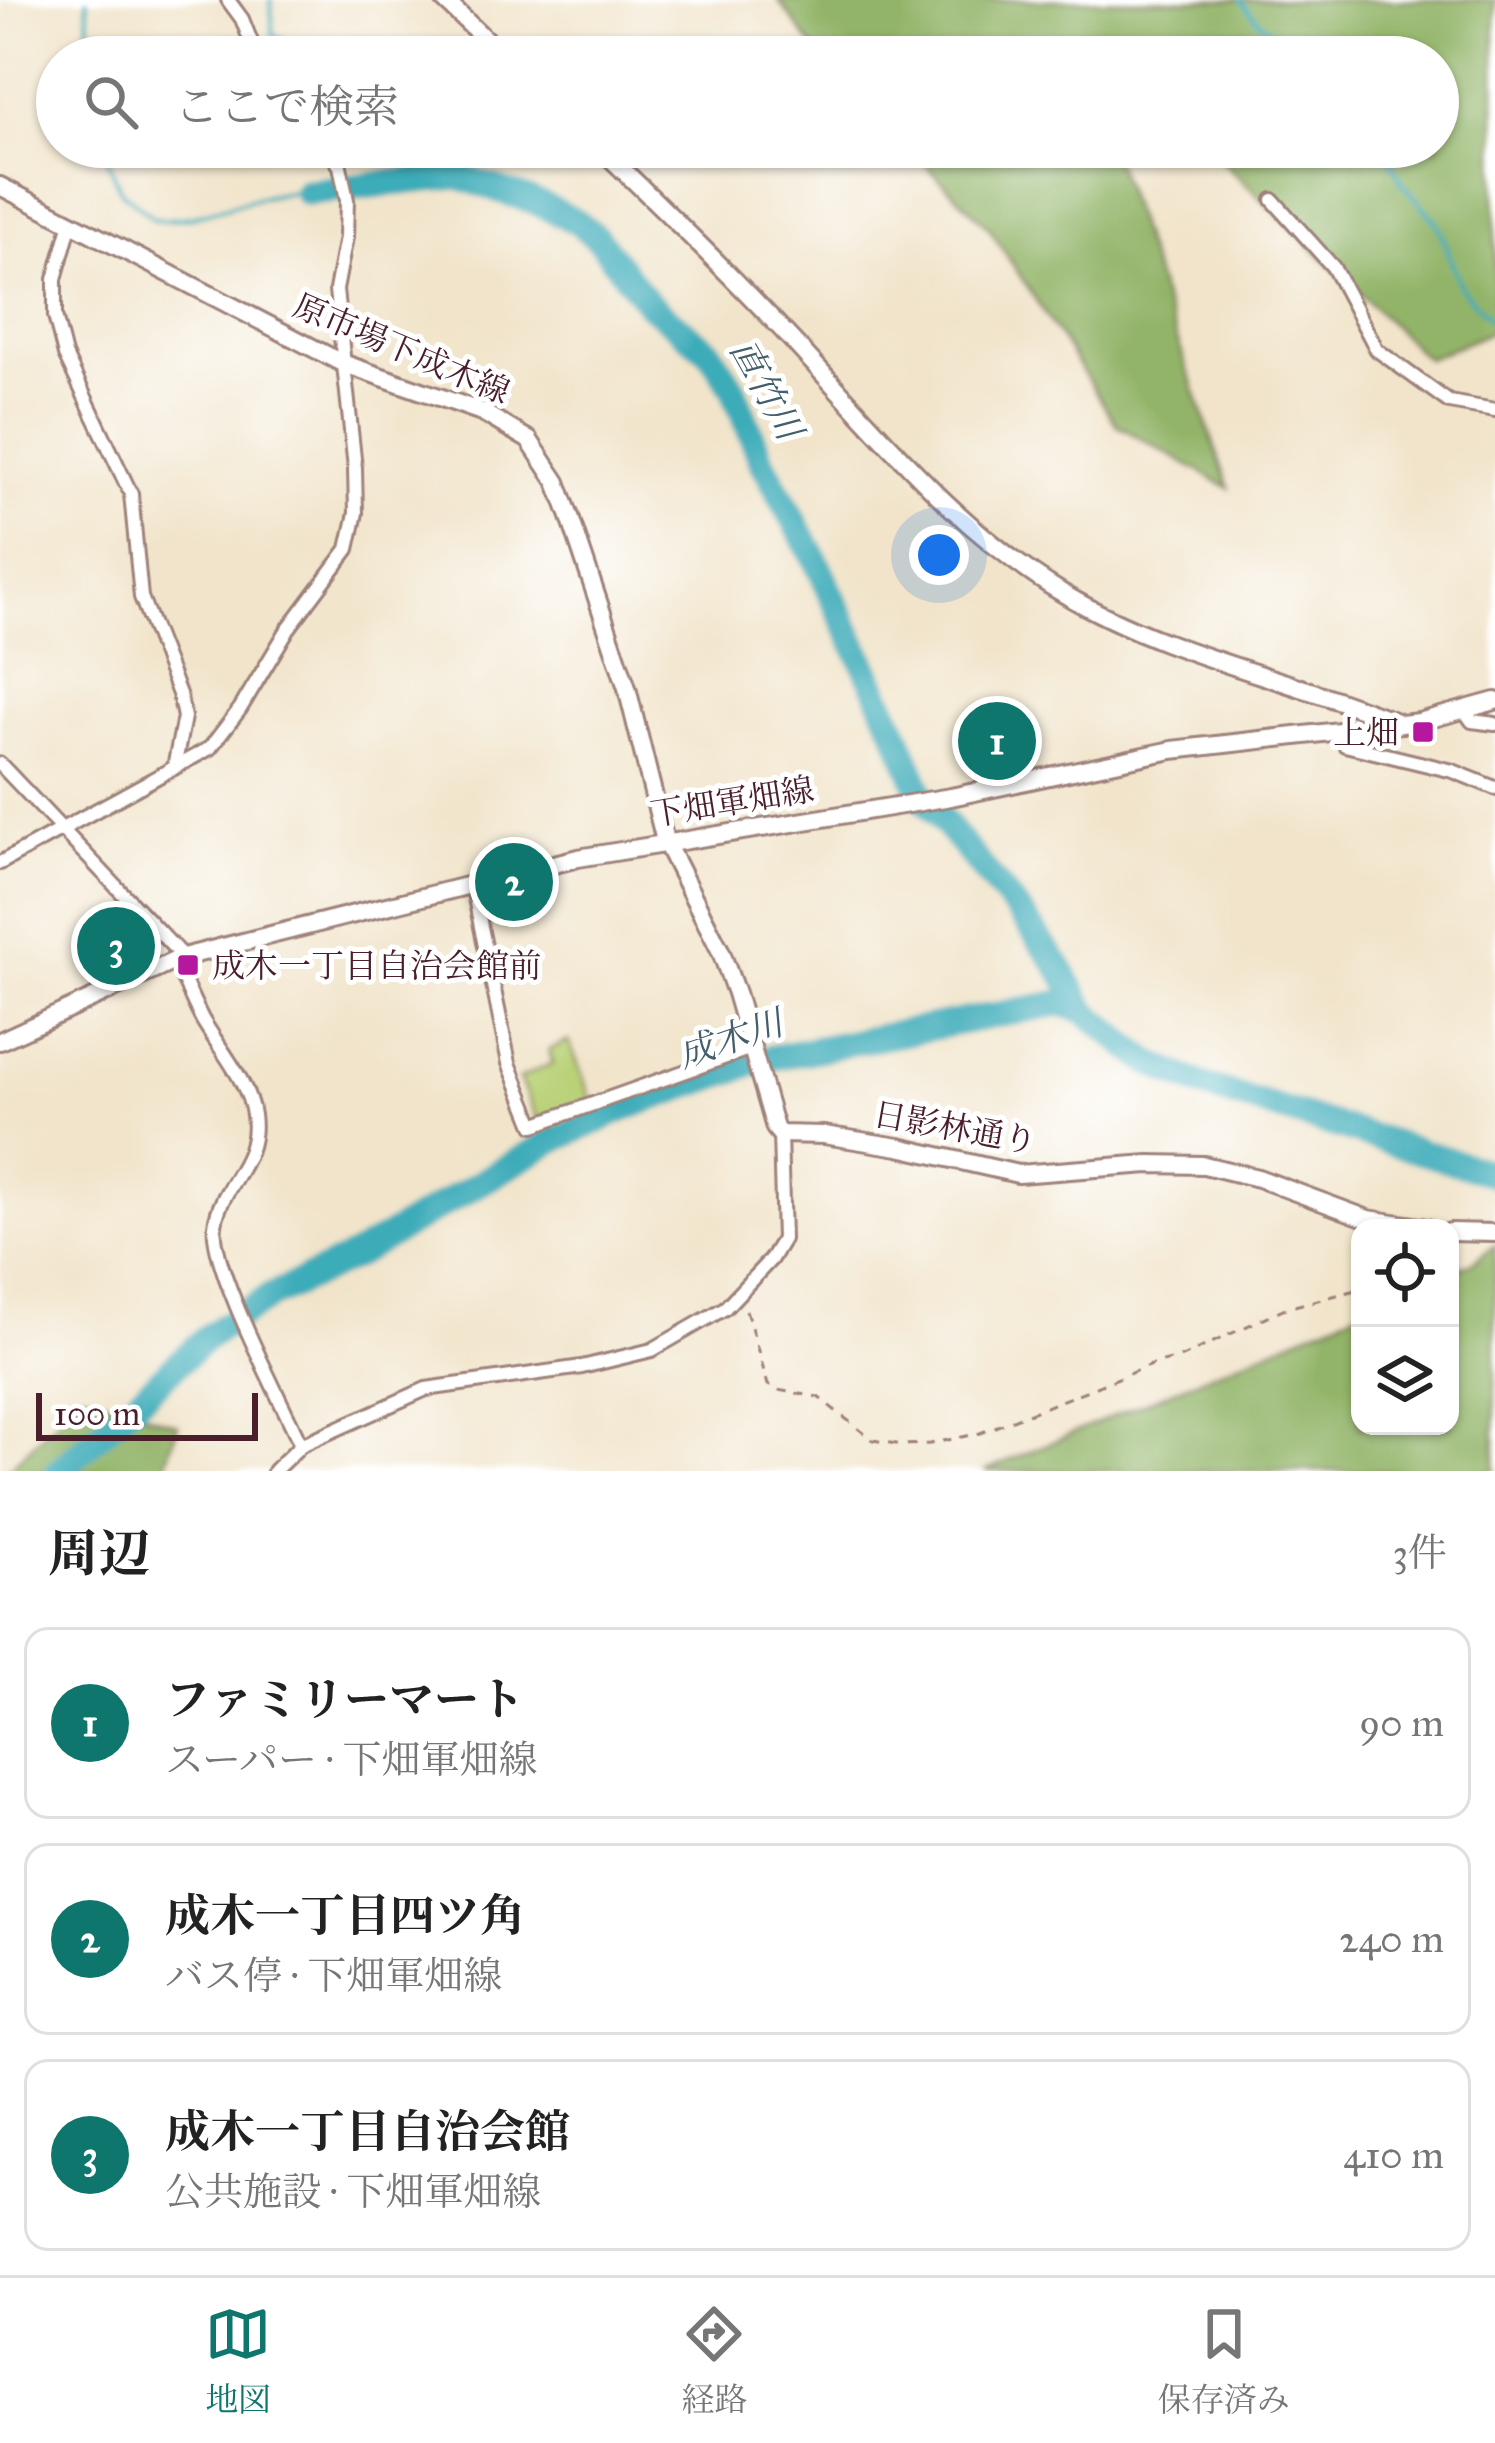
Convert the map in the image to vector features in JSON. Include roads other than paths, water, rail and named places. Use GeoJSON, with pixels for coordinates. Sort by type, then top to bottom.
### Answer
{"type":"FeatureCollection","features":[{"type":"Feature","properties":{"kind":"main road"},"geometry":{"type":"LineString","coordinates":[[444,0],[482,36]]}},
{"type":"Feature","properties":{"kind":"main road"},"geometry":{"type":"LineString","coordinates":[[620,168],[802,351],[921,482],[1010,559],[1078,602],[1143,634],[1402,724]]}},
{"type":"Feature","properties":{"kind":"main road","name":"原市場下成木線"},"geometry":{"type":"LineString","coordinates":[[0,186],[342,363],[499,420],[529,440],[570,517],[627,688],[665,841]]}},
{"type":"Feature","properties":{"kind":"main road","name":"下畑軍畑線"},"geometry":{"type":"LineString","coordinates":[[0,1041],[179,959],[472,883],[665,841],[951,797],[1172,750],[1402,724],[1495,701]]}},
{"type":"Feature","properties":{"kind":"main road"},"geometry":{"type":"LineString","coordinates":[[665,841],[721,952],[780,1134]]}},
{"type":"Feature","properties":{"kind":"main road","name":"日影林通り"},"geometry":{"type":"LineString","coordinates":[[780,1134],[824,1135],[899,1147],[1018,1174],[1149,1164],[1204,1165],[1258,1178],[1377,1219]]}},
{"type":"Feature","properties":{"kind":"main road"},"geometry":{"type":"LineString","coordinates":[[1459,1232],[1495,1233]]}},
{"type":"Feature","properties":{"kind":"street"},"geometry":{"type":"LineString","coordinates":[[228,0],[249,36]]}},
{"type":"Feature","properties":{"kind":"street"},"geometry":{"type":"LineString","coordinates":[[0,862],[210,748],[347,549],[356,512],[356,468],[336,290],[347,200],[339,168]]}},
{"type":"Feature","properties":{"kind":"street"},"geometry":{"type":"LineString","coordinates":[[1273,200],[1333,267],[1377,350],[1449,402],[1495,410]]}},
{"type":"Feature","properties":{"kind":"street"},"geometry":{"type":"LineString","coordinates":[[71,222],[55,280],[55,316],[65,355],[131,494],[141,597],[184,717],[174,768]]}},
{"type":"Feature","properties":{"kind":"street"},"geometry":{"type":"LineString","coordinates":[[1465,711],[1472,722],[1495,724]]}},
{"type":"Feature","properties":{"kind":"street"},"geometry":{"type":"LineString","coordinates":[[1338,730],[1345,745],[1453,770],[1495,788]]}},
{"type":"Feature","properties":{"kind":"street"},"geometry":{"type":"LineString","coordinates":[[0,764],[179,959],[199,1014],[253,1109],[254,1137],[248,1161],[224,1200],[214,1230],[218,1258],[235,1301],[301,1445]]}},
{"type":"Feature","properties":{"kind":"street"},"geometry":{"type":"LineString","coordinates":[[472,883],[509,1063],[533,1125],[755,1050]]}},
{"type":"Feature","properties":{"kind":"street"},"geometry":{"type":"LineString","coordinates":[[274,1471],[301,1445],[426,1389],[582,1367],[652,1350],[725,1308],[771,1259],[783,1239],[780,1134]]}},
{"type":"Feature","properties":{"kind":"waterway","name":"直竹川"},"geometry":{"type":"LineString","coordinates":[[87,0],[90,36]]}},
{"type":"Feature","properties":{"kind":"waterway"},"geometry":{"type":"LineString","coordinates":[[271,0],[275,36]]}},
{"type":"Feature","properties":{"kind":"waterway"},"geometry":{"type":"LineString","coordinates":[[1241,0],[1277,36]]}},
{"type":"Feature","properties":{"kind":"waterway","name":"直竹川"},"geometry":{"type":"LineString","coordinates":[[111,168],[120,190],[154,219],[192,217],[266,196],[307,192]]}},
{"type":"Feature","properties":{"kind":"waterway"},"geometry":{"type":"LineString","coordinates":[[456,168],[458,176]]}},
{"type":"Feature","properties":{"kind":"waterway"},"geometry":{"type":"LineString","coordinates":[[1395,168],[1438,224],[1461,288],[1495,325]]}},
{"type":"Feature","properties":{"kind":"waterway","name":"直竹川"},"geometry":{"type":"LineString","coordinates":[[307,192],[458,176],[538,203],[577,222],[598,239],[649,304],[710,352],[732,386],[762,461],[814,557],[922,796],[1026,921],[1085,1011]]}},
{"type":"Feature","properties":{"kind":"waterway","name":"成木川"},"geometry":{"type":"LineString","coordinates":[[59,1471],[207,1337],[271,1296],[353,1257],[550,1142],[630,1106],[765,1059],[1060,1003],[1085,1011],[1148,1062],[1203,1086],[1495,1174]]}},
{"type":"Feature","properties":{"kind":"place","name":"上畑"},"geometry":{"type":"Point","coordinates":[1423,732]}},
{"type":"Feature","properties":{"kind":"place","name":"ファミリーマート"},"geometry":{"type":"Point","coordinates":[997,741]}},
{"type":"Feature","properties":{"kind":"place","name":"成木一丁目四ツ角"},"geometry":{"type":"Point","coordinates":[514,882]}},
{"type":"Feature","properties":{"kind":"place","name":"成木一丁目自治会館"},"geometry":{"type":"Point","coordinates":[116,946]}},
{"type":"Feature","properties":{"kind":"place","name":"成木一丁目自治会館前"},"geometry":{"type":"Point","coordinates":[188,965]}}]}
